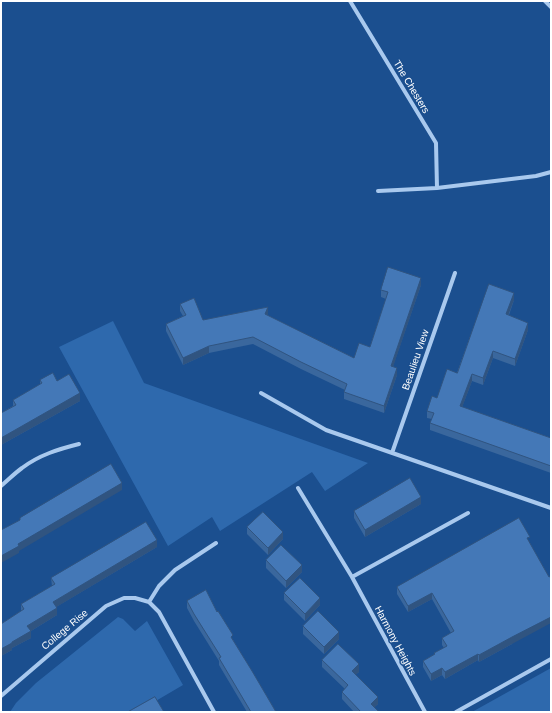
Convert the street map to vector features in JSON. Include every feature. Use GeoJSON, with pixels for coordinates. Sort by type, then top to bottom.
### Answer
{"type":"FeatureCollection","features":[{"type":"Feature","properties":{"kind":"street","name":"The Chesters"},"geometry":{"type":"LineString","coordinates":[[350,1],[436,143],[438,188]]}},
{"type":"Feature","properties":{"kind":"street"},"geometry":{"type":"LineString","coordinates":[[545,1],[551,7]]}},
{"type":"Feature","properties":{"kind":"street"},"geometry":{"type":"LineString","coordinates":[[378,191],[438,188],[536,176],[551,172]]}},
{"type":"Feature","properties":{"kind":"street","name":"Beaulieu View"},"geometry":{"type":"LineString","coordinates":[[392,453],[455,273]]}},
{"type":"Feature","properties":{"kind":"street"},"geometry":{"type":"LineString","coordinates":[[261,393],[326,430],[551,508]]}},
{"type":"Feature","properties":{"kind":"street"},"geometry":{"type":"LineString","coordinates":[[1,486],[23,467],[41,456],[59,449],[79,444]]}},
{"type":"Feature","properties":{"kind":"street","name":"Harmony Heights"},"geometry":{"type":"LineString","coordinates":[[298,488],[352,577],[425,712]]}},
{"type":"Feature","properties":{"kind":"street"},"geometry":{"type":"LineString","coordinates":[[352,577],[468,513]]}},
{"type":"Feature","properties":{"kind":"street"},"geometry":{"type":"LineString","coordinates":[[214,712],[159,612],[149,602],[159,586],[175,570],[216,543]]}},
{"type":"Feature","properties":{"kind":"street","name":"College Rise"},"geometry":{"type":"LineString","coordinates":[[1,696],[106,606],[124,598],[135,598],[149,602]]}},
{"type":"Feature","properties":{"kind":"street"},"geometry":{"type":"LineString","coordinates":[[456,712],[551,659]]}},
{"type":"Feature","properties":{"kind":"shaded area"},"geometry":{"type":"Polygon","coordinates":[[[113,321],[144,383],[368,463],[325,491],[312,472],[220,531],[212,517],[168,546],[59,347],[113,321]]]}},
{"type":"Feature","properties":{"kind":"shaded area"},"geometry":{"type":"Polygon","coordinates":[[[118,617],[123,619],[135,631],[147,621],[183,685],[137,712],[10,712],[16,703],[36,683],[118,617]]]}},
{"type":"Feature","properties":{"kind":"shaded area"},"geometry":{"type":"Polygon","coordinates":[[[551,668],[551,712],[472,712],[551,668]]]}},
{"type":"Feature","properties":{"kind":"building"},"geometry":{"type":"Polygon","coordinates":[[[388,267],[421,278],[391,366],[397,368],[384,406],[344,392],[347,384],[253,337],[209,346],[183,358],[166,324],[186,315],[180,304],[194,298],[203,320],[268,307],[265,314],[354,358],[359,343],[370,347],[388,292],[381,290],[388,267]]]}},
{"type":"Feature","properties":{"kind":"building"},"geometry":{"type":"Polygon","coordinates":[[[489,284],[514,293],[506,314],[528,323],[515,359],[493,351],[483,378],[472,374],[460,406],[551,438],[551,466],[430,423],[434,413],[427,411],[432,396],[437,398],[447,369],[457,373],[489,284]]]}},
{"type":"Feature","properties":{"kind":"building"},"geometry":{"type":"Polygon","coordinates":[[[53,373],[57,381],[69,374],[80,393],[1,438],[1,413],[16,405],[13,400],[42,383],[40,380],[53,373]]]}},
{"type":"Feature","properties":{"kind":"building"},"geometry":{"type":"Polygon","coordinates":[[[111,464],[122,483],[18,544],[19,546],[1,556],[1,530],[20,520],[20,518],[111,464]]]}},
{"type":"Feature","properties":{"kind":"building"},"geometry":{"type":"Polygon","coordinates":[[[410,478],[421,497],[365,530],[354,511],[410,478]]]}},
{"type":"Feature","properties":{"kind":"building"},"geometry":{"type":"Polygon","coordinates":[[[263,512],[283,532],[268,548],[247,527],[263,512]]]}},
{"type":"Feature","properties":{"kind":"building"},"geometry":{"type":"Polygon","coordinates":[[[519,518],[530,537],[527,538],[549,577],[551,576],[551,617],[445,672],[442,668],[431,674],[423,661],[447,646],[442,638],[454,631],[432,593],[408,606],[397,587],[519,518]]]}},
{"type":"Feature","properties":{"kind":"building"},"geometry":{"type":"Polygon","coordinates":[[[146,522],[157,540],[53,602],[57,608],[27,626],[31,631],[1,649],[1,624],[24,609],[21,604],[55,584],[51,578],[146,522]]]}},
{"type":"Feature","properties":{"kind":"building"},"geometry":{"type":"Polygon","coordinates":[[[281,545],[302,565],[286,581],[266,560],[281,545]]]}},
{"type":"Feature","properties":{"kind":"building"},"geometry":{"type":"Polygon","coordinates":[[[300,578],[320,598],[305,614],[284,593],[300,578]]]}},
{"type":"Feature","properties":{"kind":"building"},"geometry":{"type":"Polygon","coordinates":[[[206,590],[217,612],[218,611],[233,635],[231,637],[276,712],[251,712],[219,658],[221,657],[187,601],[206,590]]]}},
{"type":"Feature","properties":{"kind":"building"},"geometry":{"type":"Polygon","coordinates":[[[318,611],[339,632],[324,647],[303,626],[318,611]]]}},
{"type":"Feature","properties":{"kind":"building"},"geometry":{"type":"Polygon","coordinates":[[[338,644],[359,664],[352,671],[378,697],[371,704],[379,712],[361,712],[342,692],[348,685],[322,660],[338,644]]]}},
{"type":"Feature","properties":{"kind":"building"},"geometry":{"type":"Polygon","coordinates":[[[155,697],[164,712],[128,712],[155,697]]]}}]}
